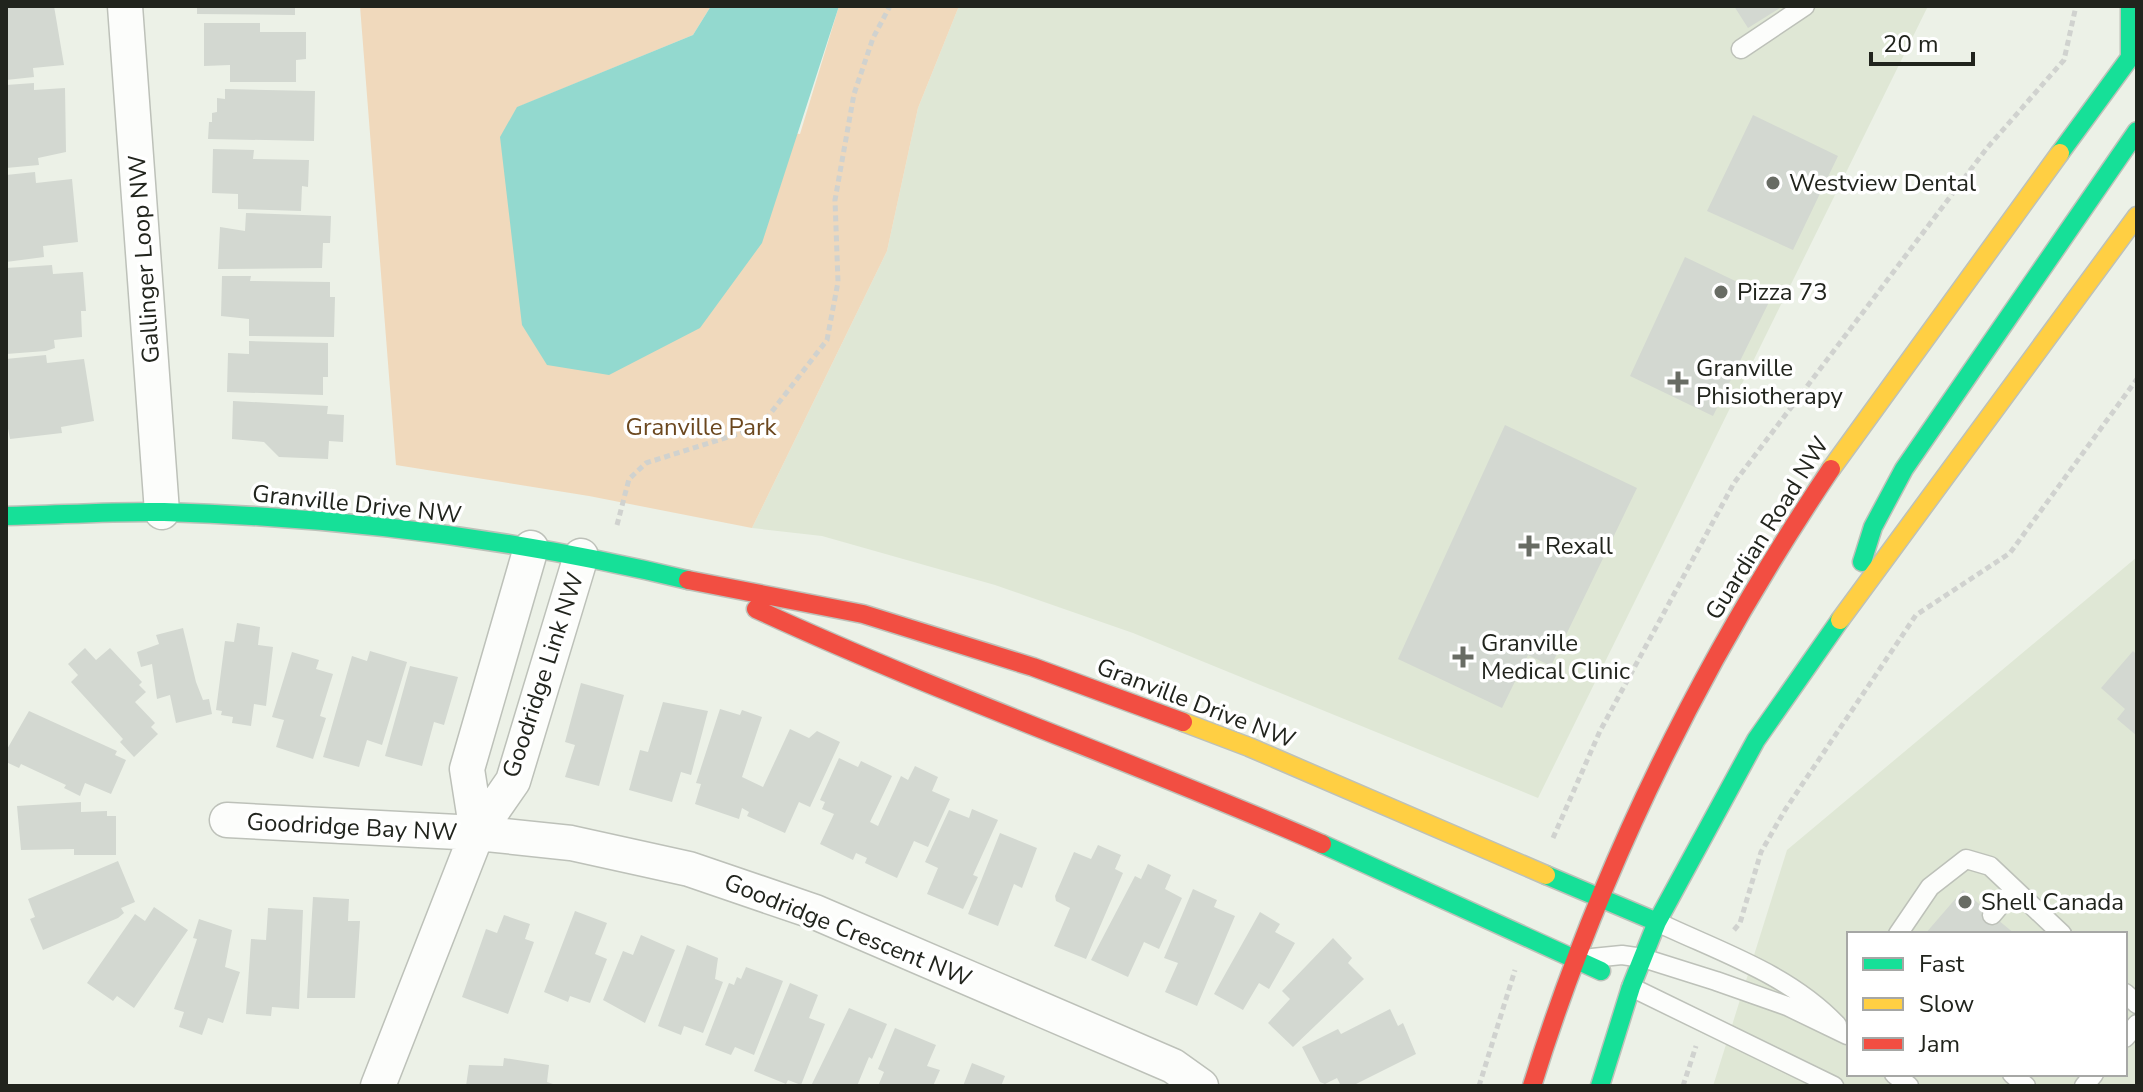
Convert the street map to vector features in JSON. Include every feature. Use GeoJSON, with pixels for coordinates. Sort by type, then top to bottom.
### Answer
{"type":"FeatureCollection","features":[{"type":"Feature","properties":{"kind":"main road"},"geometry":{"type":"LineString","coordinates":[[2130,6],[2133,53]]}},
{"type":"Feature","properties":{"kind":"main road","name":"Guardian Road NW"},"geometry":{"type":"LineString","coordinates":[[1532,1086],[1600,896],[1694,698],[1795,524],[1939,317],[2133,53]]}},
{"type":"Feature","properties":{"kind":"main road"},"geometry":{"type":"LineString","coordinates":[[1849,606],[1873,527],[1904,469],[2137,131]]}},
{"type":"Feature","properties":{"kind":"main road"},"geometry":{"type":"LineString","coordinates":[[1600,1086],[1631,987],[1657,922],[1756,740],[1849,606],[2137,216]]}},
{"type":"Feature","properties":{"kind":"main road"},"geometry":{"type":"LineString","coordinates":[[2077,298],[2137,250]]}},
{"type":"Feature","properties":{"kind":"main road","name":"Granville Drive NW"},"geometry":{"type":"LineString","coordinates":[[6,516],[162,512],[358,525],[594,558],[700,583],[863,614],[1033,667],[1249,747],[1657,922]]}},
{"type":"Feature","properties":{"kind":"main road","name":"Granville Drive NW"},"geometry":{"type":"LineString","coordinates":[[700,583],[864,659],[1224,801],[1577,957],[1631,987]]}},
{"type":"Feature","properties":{"kind":"street","name":"Gallinger Loop NW"},"geometry":{"type":"LineString","coordinates":[[125,6],[162,512]]}},
{"type":"Feature","properties":{"kind":"street","name":"Goodridge Link NW"},"geometry":{"type":"LineString","coordinates":[[477,833],[467,769],[531,548]]}},
{"type":"Feature","properties":{"kind":"street","name":"Goodridge Link NW"},"geometry":{"type":"LineString","coordinates":[[378,1086],[477,833],[513,781],[594,558]]}},
{"type":"Feature","properties":{"kind":"street","name":"Goodridge Bay NW"},"geometry":{"type":"LineString","coordinates":[[227,820],[477,833]]}},
{"type":"Feature","properties":{"kind":"street","name":"Goodridge Crescent NW"},"geometry":{"type":"LineString","coordinates":[[477,833],[571,843],[734,883],[815,912],[1159,1060],[1187,1074],[1201,1086]]}},
{"type":"Feature","properties":{"kind":"lane"},"geometry":{"type":"LineString","coordinates":[[1741,49],[1805,6]]}},
{"type":"Feature","properties":{"kind":"lane"},"geometry":{"type":"LineString","coordinates":[[1899,932],[1930,887],[1966,859],[1990,866],[2057,932]]}},
{"type":"Feature","properties":{"kind":"lane"},"geometry":{"type":"LineString","coordinates":[[1992,915],[2014,889]]}},
{"type":"Feature","properties":{"kind":"lane"},"geometry":{"type":"LineString","coordinates":[[1657,922],[1791,987],[1821,1008],[1847,1035]]}},
{"type":"Feature","properties":{"kind":"lane"},"geometry":{"type":"LineString","coordinates":[[1577,957],[1622,955],[1643,958],[1787,1006],[1847,1036]]}},
{"type":"Feature","properties":{"kind":"lane"},"geometry":{"type":"LineString","coordinates":[[1631,987],[1703,1019],[1834,1086]]}},
{"type":"Feature","properties":{"kind":"path"},"geometry":{"type":"LineString","coordinates":[[594,558],[629,479],[646,463],[760,427],[827,340],[838,282],[835,200],[854,94],[873,38],[890,6]]}},
{"type":"Feature","properties":{"kind":"path"},"geometry":{"type":"LineString","coordinates":[[1542,873],[1554,835],[1600,731],[1734,483],[1987,148],[2064,60],[2076,6]]}},
{"type":"Feature","properties":{"kind":"path"},"geometry":{"type":"LineString","coordinates":[[1723,953],[1729,936],[1740,923],[1761,852],[1785,810],[1916,615],[2010,553],[2137,379]]}},
{"type":"Feature","properties":{"kind":"path"},"geometry":{"type":"LineString","coordinates":[[1479,1086],[1526,934]]}},
{"type":"Feature","properties":{"kind":"path"},"geometry":{"type":"LineString","coordinates":[[1683,1086],[1703,1019]]}},
{"type":"Feature","properties":{"kind":"shaded area"},"geometry":{"type":"Polygon","coordinates":[[[959,6],[1928,6],[1538,798],[1133,633],[995,585],[822,536],[752,528],[887,251],[918,108],[959,6]]]}},
{"type":"Feature","properties":{"kind":"shaded area"},"geometry":{"type":"Polygon","coordinates":[[[2137,557],[2137,1086],[1713,1086],[1787,850],[2137,557]]]}},
{"type":"Feature","properties":{"kind":"green space","name":"Granville Park"},"geometry":{"type":"Polygon","coordinates":[[[360,6],[711,6],[693,35],[518,107],[800,134],[839,6],[959,6],[918,108],[887,251],[752,528],[589,496],[396,465],[360,6]]]}},
{"type":"Feature","properties":{"kind":"water"},"geometry":{"type":"Polygon","coordinates":[[[711,6],[839,6],[762,243],[700,328],[609,375],[547,365],[522,325],[500,137],[517,107],[693,35],[711,6]]]}},
{"type":"Feature","properties":{"kind":"building"},"geometry":{"type":"Polygon","coordinates":[[[6,6],[54,6],[64,65],[33,68],[34,77],[6,80],[6,6]]]}},
{"type":"Feature","properties":{"kind":"building"},"geometry":{"type":"Polygon","coordinates":[[[197,6],[295,6],[295,15],[197,14],[197,6]]]}},
{"type":"Feature","properties":{"kind":"building"},"geometry":{"type":"Polygon","coordinates":[[[1734,6],[1783,6],[1748,28],[1734,6]]]}},
{"type":"Feature","properties":{"kind":"building"},"geometry":{"type":"Polygon","coordinates":[[[204,23],[260,23],[260,32],[306,32],[306,59],[296,60],[296,82],[230,82],[230,65],[204,66],[204,23]]]}},
{"type":"Feature","properties":{"kind":"building"},"geometry":{"type":"Polygon","coordinates":[[[34,83],[34,90],[65,88],[66,152],[38,158],[39,165],[6,168],[6,85],[34,83]]]}},
{"type":"Feature","properties":{"kind":"building"},"geometry":{"type":"Polygon","coordinates":[[[225,89],[315,91],[314,141],[208,139],[212,113],[217,112],[217,98],[225,99],[225,89]]]}},
{"type":"Feature","properties":{"kind":"building","name":"Westview Dental"},"geometry":{"type":"Polygon","coordinates":[[[1753,115],[1838,156],[1793,250],[1707,211],[1753,115]]]}},
{"type":"Feature","properties":{"kind":"building"},"geometry":{"type":"Polygon","coordinates":[[[213,149],[254,150],[253,159],[309,160],[308,187],[302,186],[301,211],[238,209],[238,194],[212,193],[213,149]]]}},
{"type":"Feature","properties":{"kind":"building"},"geometry":{"type":"Polygon","coordinates":[[[35,172],[36,183],[72,179],[78,242],[43,246],[44,257],[6,262],[6,175],[35,172]]]}},
{"type":"Feature","properties":{"kind":"building"},"geometry":{"type":"Polygon","coordinates":[[[246,213],[331,216],[330,243],[323,243],[322,268],[218,269],[220,227],[245,231],[246,213]]]}},
{"type":"Feature","properties":{"kind":"building"},"geometry":{"type":"Polygon","coordinates":[[[1685,257],[1771,298],[1713,416],[1630,376],[1685,257]]]}},
{"type":"Feature","properties":{"kind":"building"},"geometry":{"type":"Polygon","coordinates":[[[52,265],[53,274],[83,272],[86,311],[81,311],[82,337],[54,340],[55,348],[46,351],[6,354],[6,268],[52,265]]]}},
{"type":"Feature","properties":{"kind":"building"},"geometry":{"type":"Polygon","coordinates":[[[222,276],[251,276],[250,281],[330,282],[330,297],[335,297],[334,337],[249,336],[249,319],[221,316],[222,276]]]}},
{"type":"Feature","properties":{"kind":"building"},"geometry":{"type":"Polygon","coordinates":[[[249,341],[328,343],[328,377],[323,377],[323,395],[227,392],[228,353],[249,354],[249,341]]]}},
{"type":"Feature","properties":{"kind":"building"},"geometry":{"type":"Polygon","coordinates":[[[46,355],[47,363],[84,359],[94,421],[61,427],[62,433],[10,439],[6,418],[6,359],[46,355]]]}},
{"type":"Feature","properties":{"kind":"building"},"geometry":{"type":"Polygon","coordinates":[[[233,401],[328,406],[327,414],[344,415],[343,442],[329,441],[328,459],[279,457],[264,442],[232,439],[233,401]]]}},
{"type":"Feature","properties":{"kind":"building","name":"Rexall"},"geometry":{"type":"Polygon","coordinates":[[[1505,425],[1637,488],[1551,666],[1528,655],[1502,708],[1398,659],[1505,425]]]}},
{"type":"Feature","properties":{"kind":"building"},"geometry":{"type":"Polygon","coordinates":[[[237,623],[260,627],[258,645],[273,647],[266,706],[254,704],[251,726],[232,723],[233,717],[221,715],[222,711],[216,710],[225,641],[234,642],[237,623]]]}},
{"type":"Feature","properties":{"kind":"building"},"geometry":{"type":"Polygon","coordinates":[[[183,628],[196,682],[203,700],[209,699],[212,714],[176,723],[170,695],[157,699],[152,664],[141,667],[137,652],[159,644],[156,635],[183,628]]]}},
{"type":"Feature","properties":{"kind":"building"},"geometry":{"type":"Polygon","coordinates":[[[85,648],[96,660],[110,648],[142,682],[139,685],[146,692],[135,702],[155,723],[151,727],[158,734],[134,757],[120,742],[123,739],[71,682],[78,675],[68,664],[85,648]]]}},
{"type":"Feature","properties":{"kind":"building"},"geometry":{"type":"Polygon","coordinates":[[[370,651],[407,662],[382,745],[367,740],[359,767],[323,757],[352,656],[367,661],[370,651]]]}},
{"type":"Feature","properties":{"kind":"building"},"geometry":{"type":"Polygon","coordinates":[[[2133,651],[2137,655],[2137,736],[2117,719],[2125,709],[2101,688],[2133,651]]]}},
{"type":"Feature","properties":{"kind":"building"},"geometry":{"type":"Polygon","coordinates":[[[292,652],[319,660],[316,669],[333,674],[320,716],[326,718],[313,759],[276,747],[284,720],[272,717],[292,652]]]}},
{"type":"Feature","properties":{"kind":"building"},"geometry":{"type":"Polygon","coordinates":[[[410,666],[458,677],[444,725],[434,722],[422,766],[385,756],[410,666]]]}},
{"type":"Feature","properties":{"kind":"building"},"geometry":{"type":"Polygon","coordinates":[[[581,683],[624,695],[599,786],[565,777],[575,745],[565,742],[581,683]]]}},
{"type":"Feature","properties":{"kind":"building"},"geometry":{"type":"Polygon","coordinates":[[[663,702],[708,711],[691,775],[681,772],[672,802],[629,790],[640,750],[648,752],[663,702]]]}},
{"type":"Feature","properties":{"kind":"building"},"geometry":{"type":"Polygon","coordinates":[[[720,709],[740,715],[742,710],[762,717],[742,777],[763,787],[790,729],[809,738],[817,731],[840,742],[810,807],[799,802],[785,833],[747,816],[749,812],[742,808],[739,819],[695,804],[701,784],[696,783],[720,709]]]}},
{"type":"Feature","properties":{"kind":"building"},"geometry":{"type":"Polygon","coordinates":[[[29,711],[117,751],[115,755],[126,760],[111,794],[85,783],[80,796],[64,788],[66,785],[21,764],[19,768],[6,762],[6,751],[29,711]]]}},
{"type":"Feature","properties":{"kind":"building"},"geometry":{"type":"Polygon","coordinates":[[[839,758],[858,767],[861,761],[892,776],[870,822],[878,826],[901,776],[908,780],[915,766],[938,777],[932,791],[950,799],[928,847],[914,841],[897,878],[865,863],[867,858],[856,853],[853,860],[820,844],[834,814],[822,809],[825,802],[820,800],[839,758]]]}},
{"type":"Feature","properties":{"kind":"building"},"geometry":{"type":"Polygon","coordinates":[[[81,802],[81,812],[107,811],[107,816],[116,816],[116,855],[74,855],[74,849],[21,850],[17,806],[81,802]]]}},
{"type":"Feature","properties":{"kind":"building"},"geometry":{"type":"Polygon","coordinates":[[[972,809],[998,820],[973,875],[978,877],[963,909],[927,894],[938,868],[925,862],[949,810],[969,818],[972,809]]]}},
{"type":"Feature","properties":{"kind":"building"},"geometry":{"type":"Polygon","coordinates":[[[1000,833],[1037,848],[1022,888],[1014,884],[998,926],[968,914],[1000,833]]]}},
{"type":"Feature","properties":{"kind":"building"},"geometry":{"type":"Polygon","coordinates":[[[1098,845],[1121,855],[1115,869],[1123,873],[1086,959],[1054,946],[1070,908],[1056,901],[1055,896],[1074,852],[1091,859],[1098,845]]]}},
{"type":"Feature","properties":{"kind":"building"},"geometry":{"type":"Polygon","coordinates":[[[118,861],[135,902],[121,908],[124,913],[118,918],[43,950],[30,919],[35,917],[28,899],[118,861]]]}},
{"type":"Feature","properties":{"kind":"building"},"geometry":{"type":"Polygon","coordinates":[[[1148,864],[1171,875],[1165,889],[1182,898],[1159,949],[1144,942],[1128,977],[1091,960],[1135,876],[1141,879],[1148,864]]]}},
{"type":"Feature","properties":{"kind":"building"},"geometry":{"type":"Polygon","coordinates":[[[1193,889],[1217,900],[1214,907],[1235,916],[1197,1006],[1165,992],[1178,963],[1164,958],[1193,889]]]}},
{"type":"Feature","properties":{"kind":"building","name":"Shell Canada"},"geometry":{"type":"Polygon","coordinates":[[[1963,890],[2013,932],[1927,932],[1963,890]]]}},
{"type":"Feature","properties":{"kind":"building"},"geometry":{"type":"Polygon","coordinates":[[[313,897],[349,899],[348,921],[360,921],[355,998],[307,998],[313,897]]]}},
{"type":"Feature","properties":{"kind":"building"},"geometry":{"type":"Polygon","coordinates":[[[154,907],[188,930],[134,1008],[117,996],[113,1001],[87,983],[135,914],[145,921],[154,907]]]}},
{"type":"Feature","properties":{"kind":"building"},"geometry":{"type":"Polygon","coordinates":[[[268,908],[303,910],[299,1009],[272,1007],[271,1016],[246,1014],[251,939],[266,940],[268,908]]]}},
{"type":"Feature","properties":{"kind":"building"},"geometry":{"type":"Polygon","coordinates":[[[575,911],[607,923],[595,954],[607,959],[590,1003],[570,996],[568,1002],[544,992],[575,911]]]}},
{"type":"Feature","properties":{"kind":"building"},"geometry":{"type":"Polygon","coordinates":[[[1260,912],[1280,924],[1275,932],[1295,943],[1269,989],[1259,983],[1243,1010],[1214,994],[1260,912]]]}},
{"type":"Feature","properties":{"kind":"building"},"geometry":{"type":"Polygon","coordinates":[[[504,915],[530,924],[525,939],[534,942],[508,1014],[462,997],[486,929],[497,933],[504,915]]]}},
{"type":"Feature","properties":{"kind":"building"},"geometry":{"type":"Polygon","coordinates":[[[199,919],[232,930],[225,967],[240,972],[223,1023],[208,1018],[202,1035],[179,1027],[184,1012],[174,1009],[197,939],[193,938],[199,919]]]}},
{"type":"Feature","properties":{"kind":"building"},"geometry":{"type":"Polygon","coordinates":[[[641,935],[675,950],[645,1023],[603,1000],[623,951],[633,955],[641,935]]]}},
{"type":"Feature","properties":{"kind":"building"},"geometry":{"type":"Polygon","coordinates":[[[1333,938],[1352,958],[1348,963],[1364,979],[1293,1047],[1268,1023],[1290,999],[1282,991],[1333,938]]]}},
{"type":"Feature","properties":{"kind":"building"},"geometry":{"type":"Polygon","coordinates":[[[687,945],[718,958],[715,979],[723,982],[703,1033],[684,1026],[681,1035],[658,1026],[687,945]]]}},
{"type":"Feature","properties":{"kind":"building"},"geometry":{"type":"Polygon","coordinates":[[[746,967],[783,981],[754,1055],[735,1047],[731,1055],[705,1045],[729,983],[734,985],[737,977],[741,979],[746,967]]]}},
{"type":"Feature","properties":{"kind":"building"},"geometry":{"type":"Polygon","coordinates":[[[790,983],[818,995],[809,1018],[825,1024],[801,1085],[788,1080],[786,1084],[754,1071],[790,983]]]}},
{"type":"Feature","properties":{"kind":"building"},"geometry":{"type":"Polygon","coordinates":[[[849,1008],[887,1024],[872,1059],[869,1057],[857,1086],[811,1086],[849,1008]]]}},
{"type":"Feature","properties":{"kind":"building"},"geometry":{"type":"Polygon","coordinates":[[[1390,1009],[1398,1026],[1403,1023],[1416,1054],[1352,1086],[1341,1086],[1337,1078],[1325,1084],[1320,1082],[1302,1047],[1338,1029],[1341,1034],[1390,1009]]]}},
{"type":"Feature","properties":{"kind":"building"},"geometry":{"type":"Polygon","coordinates":[[[895,1028],[936,1045],[927,1066],[940,1070],[933,1086],[878,1086],[884,1072],[878,1069],[895,1028]]]}},
{"type":"Feature","properties":{"kind":"building"},"geometry":{"type":"Polygon","coordinates":[[[504,1058],[549,1065],[547,1082],[559,1086],[466,1086],[469,1065],[503,1066],[504,1058]]]}},
{"type":"Feature","properties":{"kind":"building"},"geometry":{"type":"Polygon","coordinates":[[[972,1063],[1005,1076],[1001,1086],[963,1086],[972,1063]]]}},
{"type":"Feature","properties":{"kind":"traffic: fast"},"geometry":{"type":"LineString","coordinates":[[2130,6],[2130,58]]}},
{"type":"Feature","properties":{"kind":"traffic: fast"},"geometry":{"type":"LineString","coordinates":[[2060,153],[2137,48]]}},
{"type":"Feature","properties":{"kind":"traffic: fast"},"geometry":{"type":"LineString","coordinates":[[1862,562],[1873,527],[1904,469],[2137,131]]}},
{"type":"Feature","properties":{"kind":"traffic: fast"},"geometry":{"type":"LineString","coordinates":[[6,516],[164,512],[362,525],[494,542],[688,580]]}},
{"type":"Feature","properties":{"kind":"traffic: fast"},"geometry":{"type":"LineString","coordinates":[[1600,1086],[1631,987],[1657,922],[1756,740],[1840,620]]}},
{"type":"Feature","properties":{"kind":"traffic: fast"},"geometry":{"type":"LineString","coordinates":[[1322,844],[1601,971]]}},
{"type":"Feature","properties":{"kind":"traffic: fast"},"geometry":{"type":"LineString","coordinates":[[1546,875],[1657,922]]}},
{"type":"Feature","properties":{"kind":"traffic: slow"},"geometry":{"type":"LineString","coordinates":[[1831,469],[2060,153]]}},
{"type":"Feature","properties":{"kind":"traffic: slow"},"geometry":{"type":"LineString","coordinates":[[1840,620],[2137,216]]}},
{"type":"Feature","properties":{"kind":"traffic: slow"},"geometry":{"type":"LineString","coordinates":[[1183,722],[1249,747],[1546,875]]}},
{"type":"Feature","properties":{"kind":"traffic: jam"},"geometry":{"type":"LineString","coordinates":[[1532,1086],[1590,923],[1659,767],[1740,615],[1831,469]]}},
{"type":"Feature","properties":{"kind":"traffic: jam"},"geometry":{"type":"LineString","coordinates":[[688,580],[863,614],[1033,667],[1183,722]]}},
{"type":"Feature","properties":{"kind":"traffic: jam"},"geometry":{"type":"LineString","coordinates":[[756,609],[1322,844]]}},
{"type":"Feature","properties":{"kind":"place","name":"Westview Dental"},"geometry":{"type":"Point","coordinates":[1773,183]}},
{"type":"Feature","properties":{"kind":"place","name":"Pizza 73"},"geometry":{"type":"Point","coordinates":[1721,292]}},
{"type":"Feature","properties":{"kind":"place","name":"Granville Phisiotherapy"},"geometry":{"type":"Point","coordinates":[1678,382]}},
{"type":"Feature","properties":{"kind":"place","name":"Rexall"},"geometry":{"type":"Point","coordinates":[1529,546]}},
{"type":"Feature","properties":{"kind":"place","name":"Granville Medical Clinic"},"geometry":{"type":"Point","coordinates":[1463,657]}},
{"type":"Feature","properties":{"kind":"place","name":"Shell Canada"},"geometry":{"type":"Point","coordinates":[1965,902]}}]}
